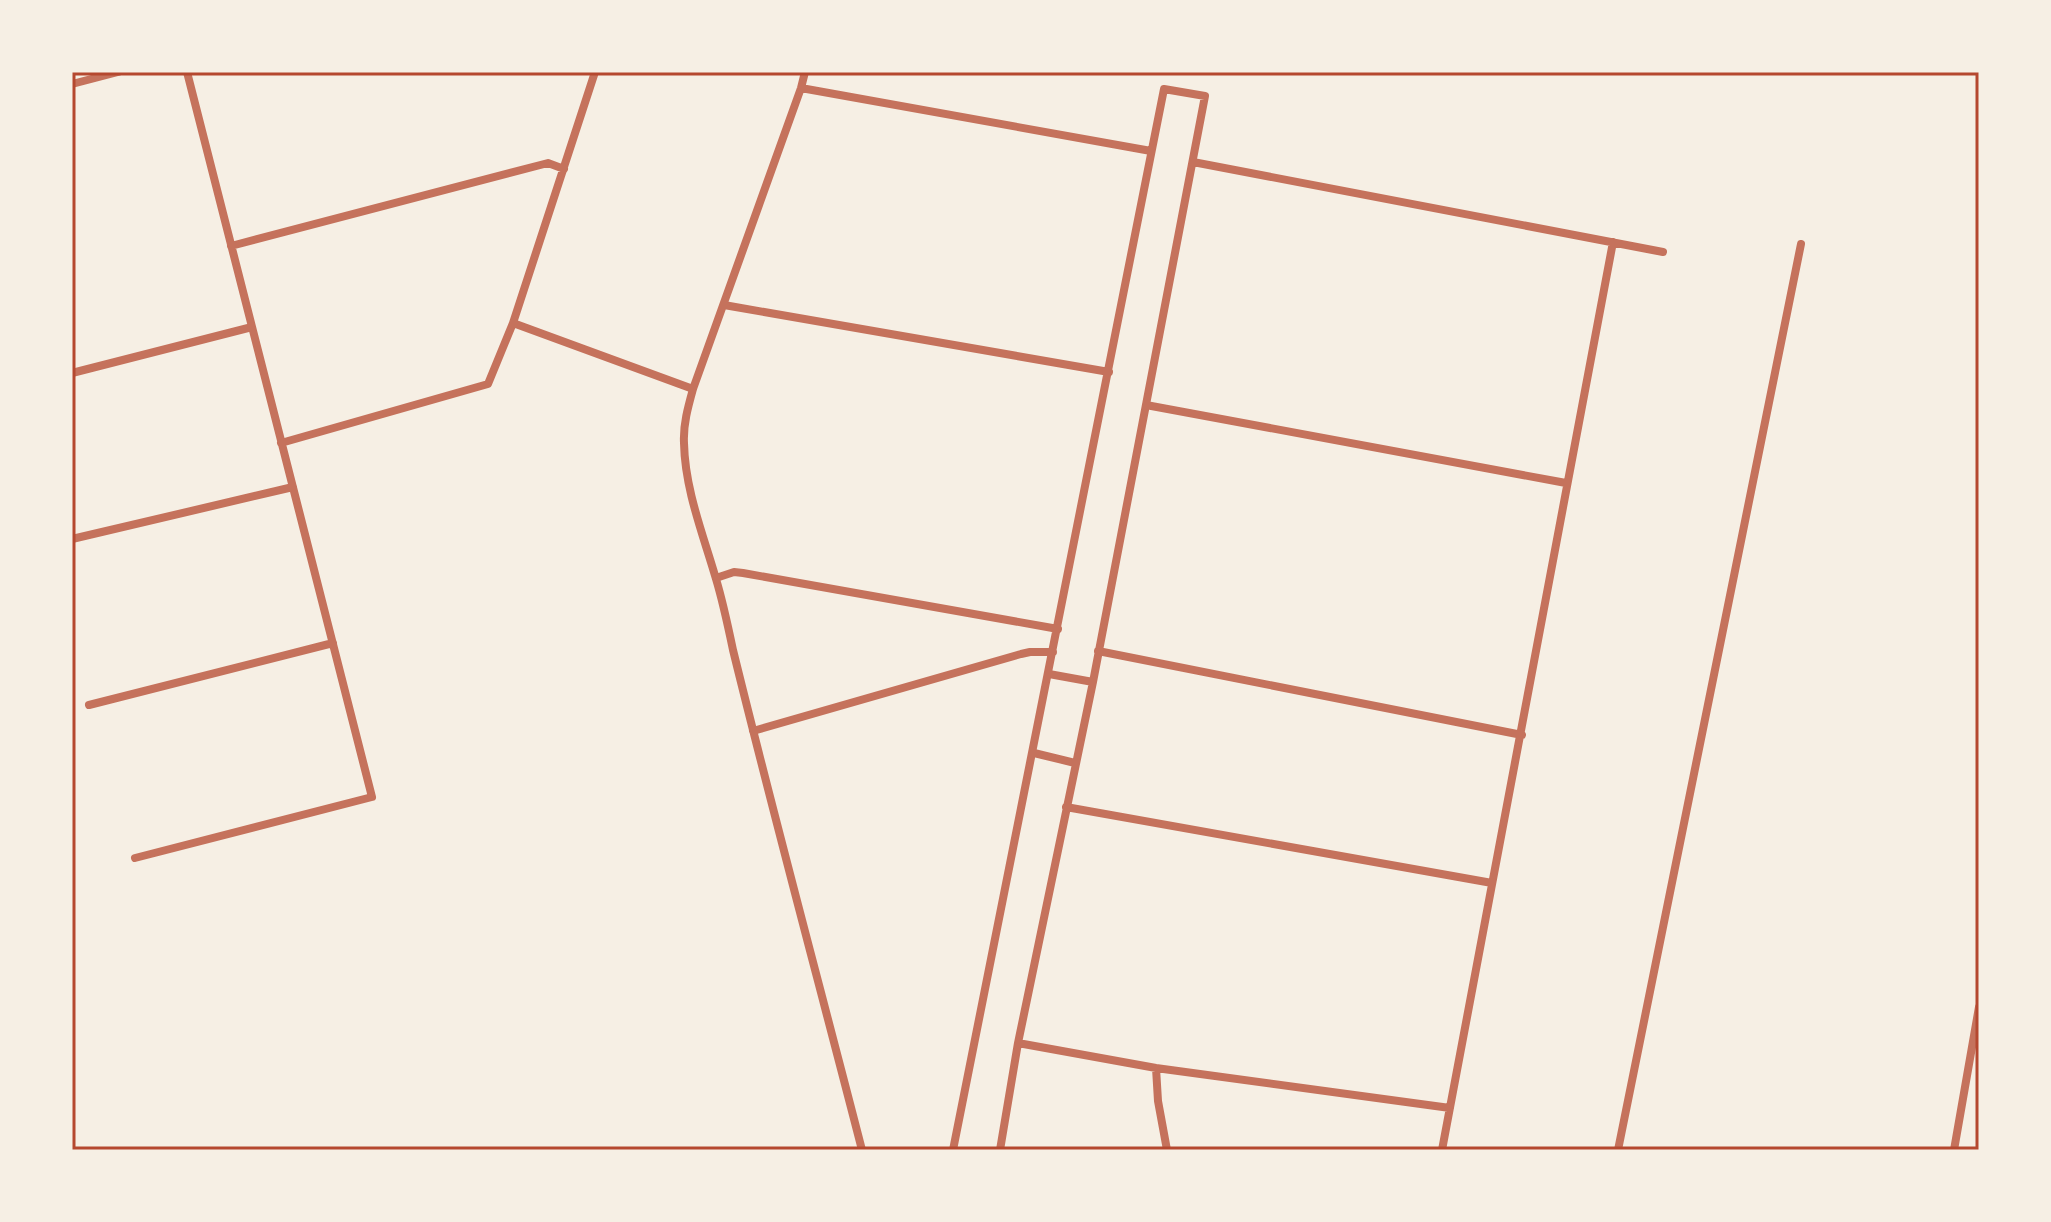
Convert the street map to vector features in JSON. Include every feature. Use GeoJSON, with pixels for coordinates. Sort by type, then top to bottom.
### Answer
{"type":"FeatureCollection","features":[{"type":"Feature","properties":{"kind":"street"},"geometry":{"type":"LineString","coordinates":[[72,84],[118,72]]}},
{"type":"Feature","properties":{"kind":"street"},"geometry":{"type":"LineString","coordinates":[[135,858],[372,797],[187,72]]}},
{"type":"Feature","properties":{"kind":"street"},"geometry":{"type":"LineString","coordinates":[[281,443],[488,384],[513,323],[595,72]]}},
{"type":"Feature","properties":{"kind":"street"},"geometry":{"type":"LineString","coordinates":[[805,72],[693,389],[683,441],[703,542],[716,578],[862,1150]]}},
{"type":"Feature","properties":{"kind":"street"},"geometry":{"type":"LineString","coordinates":[[801,88],[1151,151]]}},
{"type":"Feature","properties":{"kind":"street"},"geometry":{"type":"LineString","coordinates":[[953,1150],[1164,89],[1205,96],[1093,682],[1018,1043],[1000,1150]]}},
{"type":"Feature","properties":{"kind":"street"},"geometry":{"type":"LineString","coordinates":[[1193,162],[1663,252]]}},
{"type":"Feature","properties":{"kind":"street"},"geometry":{"type":"LineString","coordinates":[[231,246],[548,163],[564,169]]}},
{"type":"Feature","properties":{"kind":"street"},"geometry":{"type":"LineString","coordinates":[[1442,1150],[1613,242]]}},
{"type":"Feature","properties":{"kind":"street"},"geometry":{"type":"LineString","coordinates":[[1618,1150],[1801,244]]}},
{"type":"Feature","properties":{"kind":"street"},"geometry":{"type":"LineString","coordinates":[[724,305],[1109,372]]}},
{"type":"Feature","properties":{"kind":"street"},"geometry":{"type":"LineString","coordinates":[[513,323],[693,389]]}},
{"type":"Feature","properties":{"kind":"street"},"geometry":{"type":"LineString","coordinates":[[72,373],[252,327]]}},
{"type":"Feature","properties":{"kind":"street"},"geometry":{"type":"LineString","coordinates":[[1146,405],[1566,483]]}},
{"type":"Feature","properties":{"kind":"street"},"geometry":{"type":"LineString","coordinates":[[72,539],[293,487]]}},
{"type":"Feature","properties":{"kind":"street"},"geometry":{"type":"LineString","coordinates":[[716,578],[734,572],[743,573],[1058,629]]}},
{"type":"Feature","properties":{"kind":"street"},"geometry":{"type":"LineString","coordinates":[[89,705],[333,643]]}},
{"type":"Feature","properties":{"kind":"street"},"geometry":{"type":"LineString","coordinates":[[1098,651],[1522,735]]}},
{"type":"Feature","properties":{"kind":"street"},"geometry":{"type":"LineString","coordinates":[[753,731],[1021,654],[1053,652]]}},
{"type":"Feature","properties":{"kind":"street"},"geometry":{"type":"LineString","coordinates":[[1049,674],[1093,682]]}},
{"type":"Feature","properties":{"kind":"street"},"geometry":{"type":"LineString","coordinates":[[1034,753],[1075,763]]}},
{"type":"Feature","properties":{"kind":"street"},"geometry":{"type":"LineString","coordinates":[[1066,807],[1492,883]]}},
{"type":"Feature","properties":{"kind":"street"},"geometry":{"type":"LineString","coordinates":[[1954,1150],[1979,1007]]}},
{"type":"Feature","properties":{"kind":"street"},"geometry":{"type":"LineString","coordinates":[[1018,1043],[1156,1068],[1450,1108]]}},
{"type":"Feature","properties":{"kind":"street"},"geometry":{"type":"LineString","coordinates":[[1156,1068],[1158,1101],[1167,1150]]}}]}
